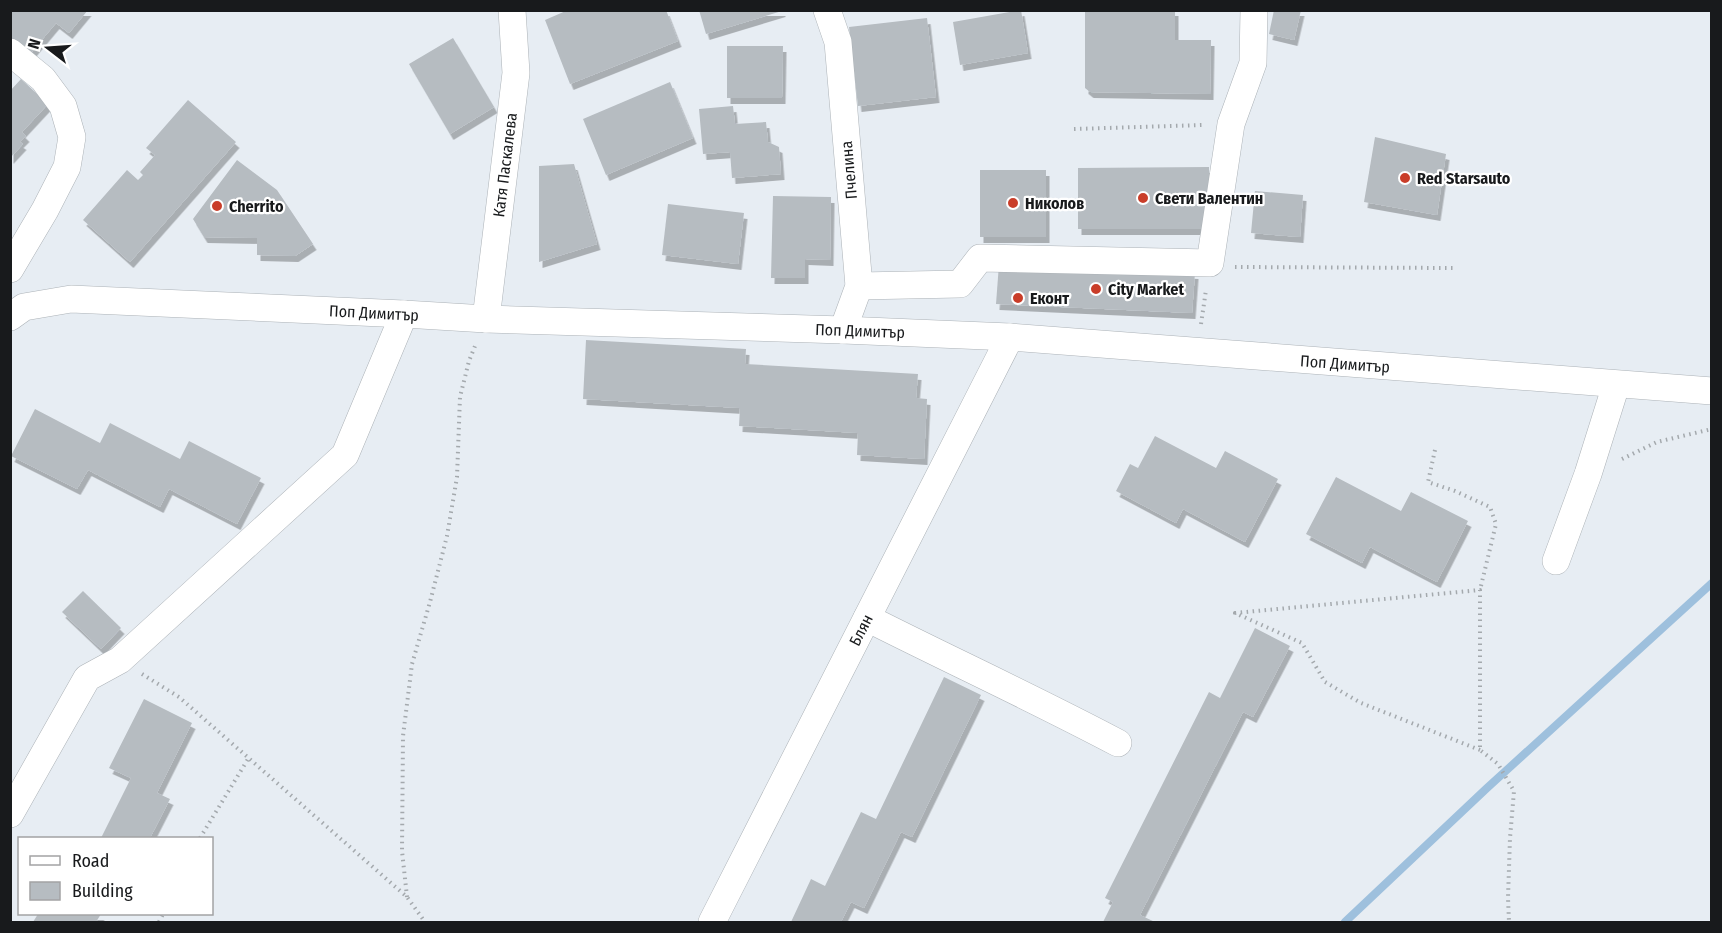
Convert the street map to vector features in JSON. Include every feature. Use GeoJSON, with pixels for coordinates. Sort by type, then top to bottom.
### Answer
{"type":"FeatureCollection","features":[{"type":"Feature","properties":{"kind":"street","name":"Катя Паскалева"},"geometry":{"type":"LineString","coordinates":[[486,319],[516,73],[512,10]]}},
{"type":"Feature","properties":{"kind":"street","name":"Пчелина"},"geometry":{"type":"LineString","coordinates":[[827,10],[838,42],[859,286],[843,330]]}},
{"type":"Feature","properties":{"kind":"street"},"geometry":{"type":"LineString","coordinates":[[859,286],[960,284],[980,258],[1210,263],[1231,124],[1253,63],[1254,10]]}},
{"type":"Feature","properties":{"kind":"street"},"geometry":{"type":"LineString","coordinates":[[10,52],[43,80],[63,106],[72,137],[67,167],[10,269]]}},
{"type":"Feature","properties":{"kind":"street","name":"Поп Димитър"},"geometry":{"type":"LineString","coordinates":[[10,317],[24,308],[71,300],[486,319],[1010,337],[1712,391]]}},
{"type":"Feature","properties":{"kind":"street"},"geometry":{"type":"LineString","coordinates":[[10,814],[87,678],[120,660],[345,455],[404,314]]}},
{"type":"Feature","properties":{"kind":"street","name":"Блян"},"geometry":{"type":"LineString","coordinates":[[712,922],[1010,337]]}},
{"type":"Feature","properties":{"kind":"street"},"geometry":{"type":"LineString","coordinates":[[1556,561],[1588,474],[1616,385]]}},
{"type":"Feature","properties":{"kind":"street"},"geometry":{"type":"LineString","coordinates":[[867,618],[1060,712],[1118,743]]}},
{"type":"Feature","properties":{"kind":"path"},"geometry":{"type":"LineString","coordinates":[[1074,129],[1231,124]]}},
{"type":"Feature","properties":{"kind":"path"},"geometry":{"type":"LineString","coordinates":[[1196,352],[1210,263],[1226,267],[1453,268]]}},
{"type":"Feature","properties":{"kind":"path"},"geometry":{"type":"LineString","coordinates":[[407,897],[402,850],[403,736],[412,664],[430,602],[451,512],[457,477],[460,397],[469,361],[486,319]]}},
{"type":"Feature","properties":{"kind":"path"},"geometry":{"type":"LineString","coordinates":[[1588,474],[1657,442],[1712,429]]}},
{"type":"Feature","properties":{"kind":"path"},"geometry":{"type":"LineString","coordinates":[[1435,450],[1428,482],[1490,507],[1496,524],[1480,590],[1480,750]]}},
{"type":"Feature","properties":{"kind":"path"},"geometry":{"type":"LineString","coordinates":[[1480,590],[1235,613],[1302,643],[1325,682],[1361,703],[1480,750],[1498,764],[1514,791],[1510,838],[1509,922]]}},
{"type":"Feature","properties":{"kind":"path"},"geometry":{"type":"LineString","coordinates":[[120,660],[179,698],[407,897],[424,922]]}},
{"type":"Feature","properties":{"kind":"path"},"geometry":{"type":"LineString","coordinates":[[201,837],[248,759]]}},
{"type":"Feature","properties":{"kind":"building"},"geometry":{"type":"Polygon","coordinates":[[[10,10],[88,10],[69,33],[56,23],[30,54],[10,37],[10,10]]]}},
{"type":"Feature","properties":{"kind":"building"},"geometry":{"type":"Polygon","coordinates":[[[568,10],[666,10],[678,41],[570,84],[545,20],[568,10]]]}},
{"type":"Feature","properties":{"kind":"building"},"geometry":{"type":"Polygon","coordinates":[[[699,10],[782,10],[782,11],[706,34],[699,10]]]}},
{"type":"Feature","properties":{"kind":"building"},"geometry":{"type":"Polygon","coordinates":[[[1021,10],[1028,53],[960,65],[953,22],[1021,10]]]}},
{"type":"Feature","properties":{"kind":"building"},"geometry":{"type":"Polygon","coordinates":[[[1085,10],[1175,10],[1175,40],[1211,40],[1210,94],[1090,92],[1085,88],[1085,10]]]}},
{"type":"Feature","properties":{"kind":"building"},"geometry":{"type":"Polygon","coordinates":[[[1274,10],[1301,10],[1294,40],[1269,34],[1274,10]]]}},
{"type":"Feature","properties":{"kind":"building"},"geometry":{"type":"Polygon","coordinates":[[[927,18],[936,97],[858,106],[849,27],[927,18]]]}},
{"type":"Feature","properties":{"kind":"building"},"geometry":{"type":"Polygon","coordinates":[[[453,38],[494,107],[450,134],[409,64],[453,38]]]}},
{"type":"Feature","properties":{"kind":"building"},"geometry":{"type":"Polygon","coordinates":[[[727,46],[783,46],[782,98],[727,98],[727,46]]]}},
{"type":"Feature","properties":{"kind":"building"},"geometry":{"type":"Polygon","coordinates":[[[21,79],[48,104],[22,132],[26,136],[20,142],[23,144],[10,158],[10,91],[21,79]]]}},
{"type":"Feature","properties":{"kind":"building"},"geometry":{"type":"Polygon","coordinates":[[[670,82],[693,138],[606,175],[583,119],[670,82]]]}},
{"type":"Feature","properties":{"kind":"building"},"geometry":{"type":"Polygon","coordinates":[[[188,100],[236,142],[130,262],[83,220],[127,170],[138,180],[143,175],[140,172],[155,155],[146,148],[188,100]]]}},
{"type":"Feature","properties":{"kind":"building"},"geometry":{"type":"Polygon","coordinates":[[[733,106],[735,124],[766,122],[768,142],[779,147],[781,174],[732,178],[730,152],[703,154],[699,109],[733,106]]]}},
{"type":"Feature","properties":{"kind":"building","name":"Red Starsauto"},"geometry":{"type":"Polygon","coordinates":[[[1375,137],[1446,154],[1437,215],[1364,202],[1375,137]]]}},
{"type":"Feature","properties":{"kind":"building"},"geometry":{"type":"Polygon","coordinates":[[[237,160],[277,190],[313,244],[295,256],[257,255],[257,238],[204,237],[193,219],[237,160]]]}},
{"type":"Feature","properties":{"kind":"building"},"geometry":{"type":"Polygon","coordinates":[[[574,164],[597,244],[539,262],[539,166],[574,164]]]}},
{"type":"Feature","properties":{"kind":"building","name":"Свети Валентин"},"geometry":{"type":"Polygon","coordinates":[[[1209,167],[1209,229],[1078,229],[1078,168],[1209,167]]]}},
{"type":"Feature","properties":{"kind":"building","name":"Николов"},"geometry":{"type":"Polygon","coordinates":[[[980,170],[1046,170],[1046,237],[980,237],[980,170]]]}},
{"type":"Feature","properties":{"kind":"building"},"geometry":{"type":"Polygon","coordinates":[[[1255,191],[1303,195],[1300,237],[1251,233],[1255,191]]]}},
{"type":"Feature","properties":{"kind":"building"},"geometry":{"type":"Polygon","coordinates":[[[773,196],[831,197],[830,260],[805,259],[805,278],[771,278],[773,196]]]}},
{"type":"Feature","properties":{"kind":"building"},"geometry":{"type":"Polygon","coordinates":[[[668,204],[744,213],[738,264],[662,255],[668,204]]]}},
{"type":"Feature","properties":{"kind":"building","name":"City Market"},"geometry":{"type":"Polygon","coordinates":[[[999,264],[1195,273],[1192,313],[996,304],[999,264]]]}},
{"type":"Feature","properties":{"kind":"building"},"geometry":{"type":"Polygon","coordinates":[[[586,340],[746,349],[745,364],[918,374],[916,398],[927,399],[924,459],[857,455],[858,433],[739,426],[740,408],[583,399],[586,340]]]}},
{"type":"Feature","properties":{"kind":"building"},"geometry":{"type":"Polygon","coordinates":[[[35,409],[100,443],[110,423],[180,459],[189,441],[261,478],[237,524],[169,489],[160,507],[88,470],[77,489],[11,456],[35,409]]]}},
{"type":"Feature","properties":{"kind":"building"},"geometry":{"type":"Polygon","coordinates":[[[1155,436],[1216,468],[1225,451],[1278,479],[1245,542],[1183,509],[1176,523],[1116,491],[1130,464],[1138,468],[1155,436]]]}},
{"type":"Feature","properties":{"kind":"building"},"geometry":{"type":"Polygon","coordinates":[[[1336,477],[1401,511],[1411,492],[1468,521],[1437,582],[1370,547],[1362,563],[1306,534],[1336,477]]]}},
{"type":"Feature","properties":{"kind":"building"},"geometry":{"type":"Polygon","coordinates":[[[83,591],[121,628],[101,649],[62,612],[83,591]]]}},
{"type":"Feature","properties":{"kind":"building"},"geometry":{"type":"Polygon","coordinates":[[[1255,628],[1290,646],[1253,717],[1243,712],[1140,915],[1155,922],[1103,922],[1113,902],[1105,898],[1209,692],[1220,698],[1255,628]]]}},
{"type":"Feature","properties":{"kind":"building"},"geometry":{"type":"Polygon","coordinates":[[[944,677],[981,695],[912,837],[901,832],[864,908],[851,902],[841,922],[791,922],[811,879],[825,886],[861,812],[876,819],[944,677]]]}},
{"type":"Feature","properties":{"kind":"building"},"geometry":{"type":"Polygon","coordinates":[[[144,699],[192,723],[157,793],[170,799],[151,837],[102,837],[131,778],[109,768],[144,699]]]}},
{"type":"Feature","properties":{"kind":"building"},"geometry":{"type":"Polygon","coordinates":[[[37,915],[100,915],[96,922],[33,922],[37,915]]]}},
{"type":"Feature","properties":{"kind":"waterway"},"geometry":{"type":"LineString","coordinates":[[1345,922],[1487,788],[1712,583]]}},
{"type":"Feature","properties":{"kind":"place","name":"Red Starsauto"},"geometry":{"type":"Point","coordinates":[1405,178]}},
{"type":"Feature","properties":{"kind":"place","name":"Свети Валентин"},"geometry":{"type":"Point","coordinates":[1143,198]}},
{"type":"Feature","properties":{"kind":"place","name":"Николов"},"geometry":{"type":"Point","coordinates":[1013,203]}},
{"type":"Feature","properties":{"kind":"place","name":"Cherrito"},"geometry":{"type":"Point","coordinates":[217,206]}},
{"type":"Feature","properties":{"kind":"place","name":"City Market"},"geometry":{"type":"Point","coordinates":[1096,289]}},
{"type":"Feature","properties":{"kind":"place","name":"Еконт"},"geometry":{"type":"Point","coordinates":[1018,298]}}]}
